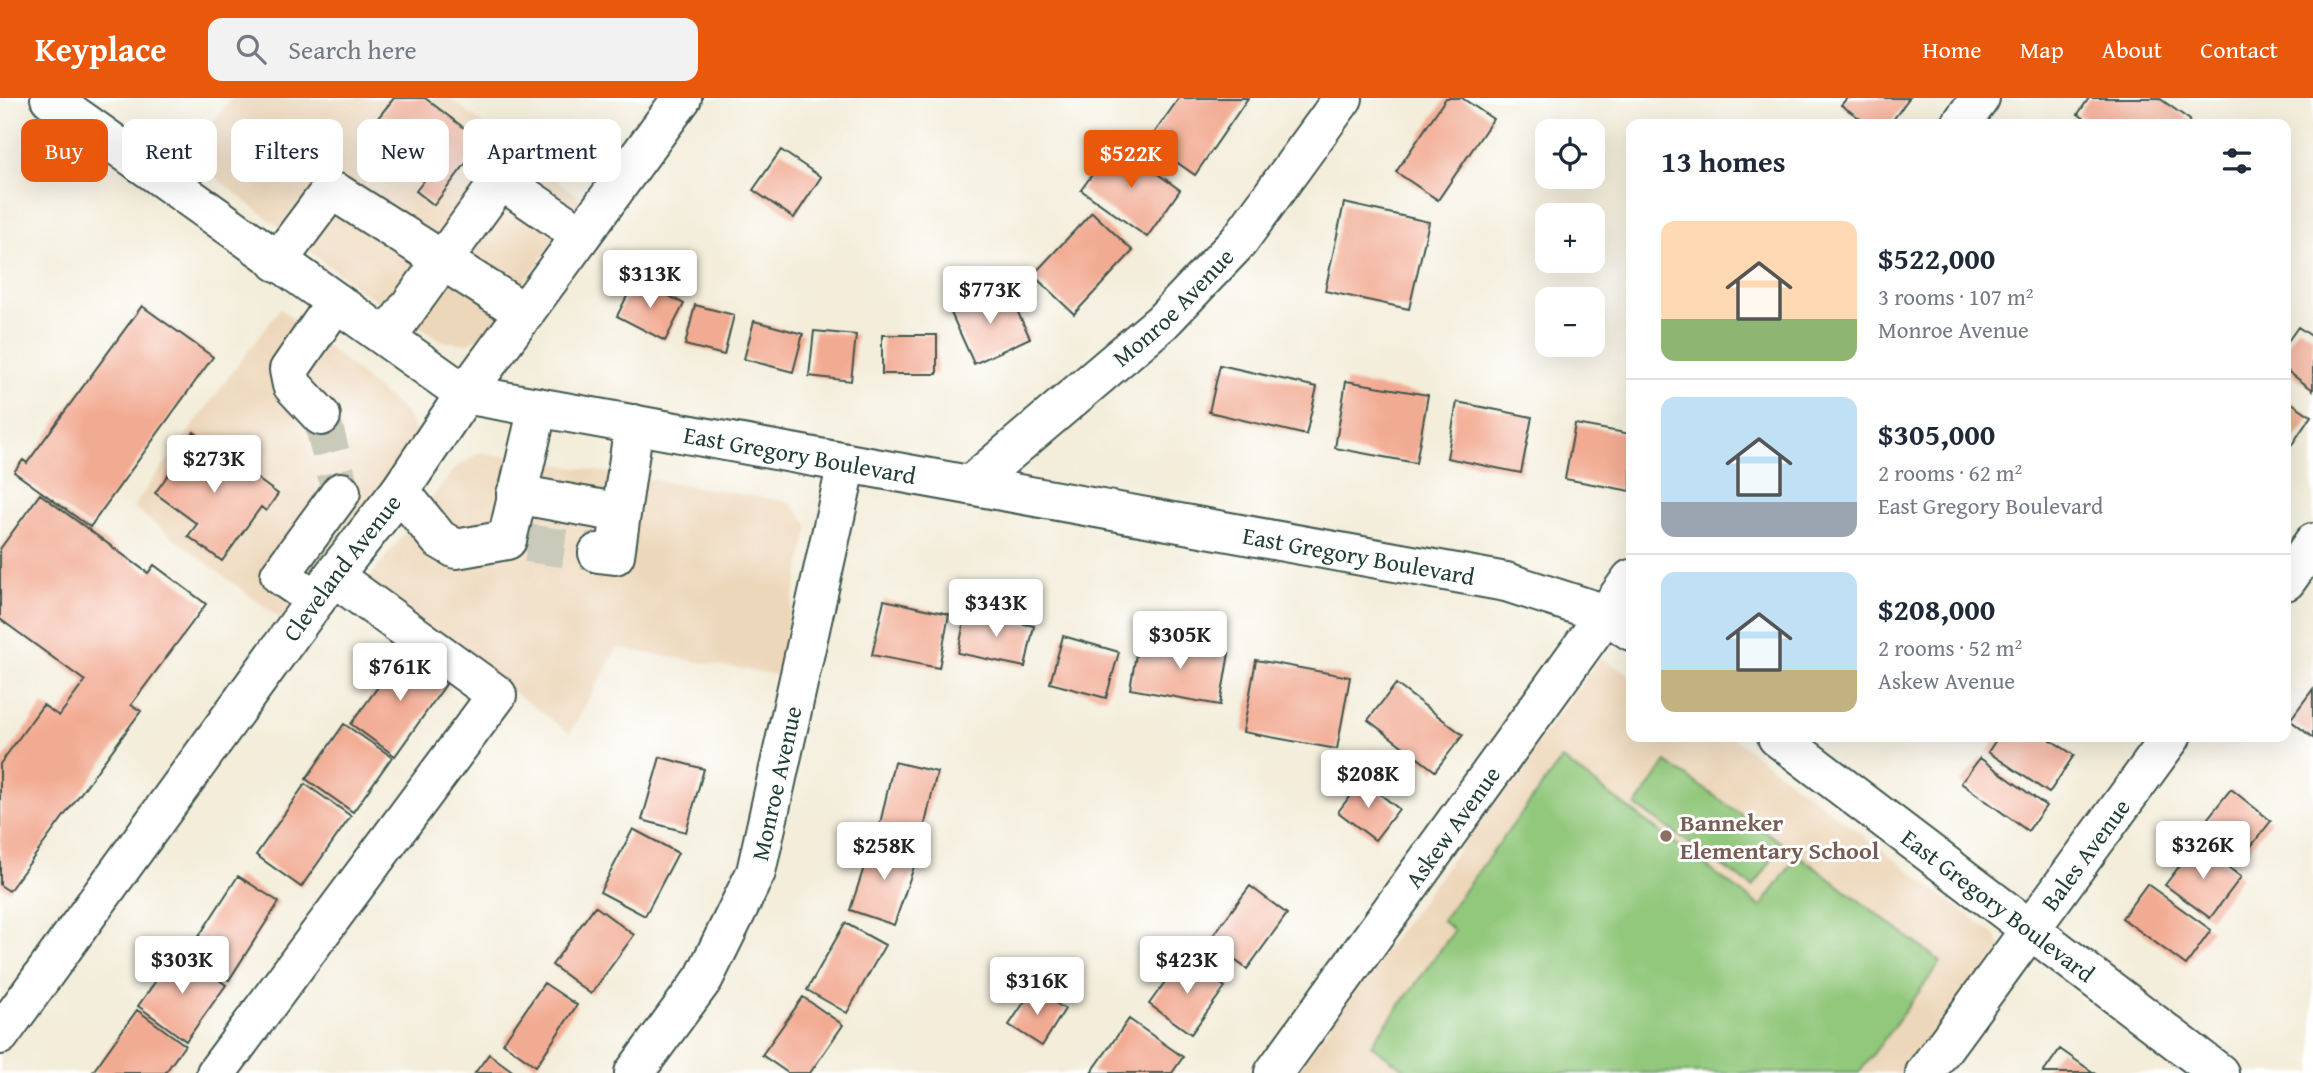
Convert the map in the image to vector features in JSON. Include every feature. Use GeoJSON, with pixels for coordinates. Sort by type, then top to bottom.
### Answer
{"type":"FeatureCollection","features":[{"type":"Feature","properties":{"kind":"main road","name":"East Gregory Boulevard"},"geometry":{"type":"LineString","coordinates":[[50,98],[465,394],[1506,582],[1618,623]]}},
{"type":"Feature","properties":{"kind":"main road","name":"Cleveland Avenue"},"geometry":{"type":"LineString","coordinates":[[0,1035],[324,588],[400,491],[465,394],[682,98]]}},
{"type":"Feature","properties":{"kind":"main road","name":"Monroe Avenue"},"geometry":{"type":"LineString","coordinates":[[970,485],[1162,322],[1240,241],[1343,98]]}},
{"type":"Feature","properties":{"kind":"main road"},"geometry":{"type":"LineString","coordinates":[[1965,119],[1980,98]]}},
{"type":"Feature","properties":{"kind":"main road"},"geometry":{"type":"LineString","coordinates":[[387,337],[500,185],[508,185],[581,235]]}},
{"type":"Feature","properties":{"kind":"main road"},"geometry":{"type":"LineString","coordinates":[[277,262],[327,195],[337,193],[524,313]]}},
{"type":"Feature","properties":{"kind":"main road"},"geometry":{"type":"LineString","coordinates":[[308,420],[292,385],[289,370],[336,302]]}},
{"type":"Feature","properties":{"kind":"main road"},"geometry":{"type":"LineString","coordinates":[[400,491],[439,539],[456,550],[517,541],[516,494],[538,407]]}},
{"type":"Feature","properties":{"kind":"main road"},"geometry":{"type":"LineString","coordinates":[[598,553],[615,555],[634,424]]}},
{"type":"Feature","properties":{"kind":"main road","name":"Monroe Avenue"},"geometry":{"type":"LineString","coordinates":[[634,1073],[704,978],[756,872],[847,463]]}},
{"type":"Feature","properties":{"kind":"main road"},"geometry":{"type":"LineString","coordinates":[[516,494],[621,513]]}},
{"type":"Feature","properties":{"kind":"main road"},"geometry":{"type":"LineString","coordinates":[[216,1073],[497,695],[324,588],[281,575],[327,502]]}},
{"type":"Feature","properties":{"kind":"main road"},"geometry":{"type":"LineString","coordinates":[[2291,574],[2313,543]]}},
{"type":"Feature","properties":{"kind":"main road","name":"Askew Avenue"},"geometry":{"type":"LineString","coordinates":[[1274,1073],[1618,623],[1626,596]]}},
{"type":"Feature","properties":{"kind":"main road","name":"East Gregory Boulevard"},"geometry":{"type":"LineString","coordinates":[[1784,742],[2219,1073]]}},
{"type":"Feature","properties":{"kind":"main road","name":"Bales Avenue"},"geometry":{"type":"LineString","coordinates":[[1925,1073],[2167,742]]}},
{"type":"Feature","properties":{"kind":"shaded area"},"geometry":{"type":"Polygon","coordinates":[[[231,98],[449,98],[477,119],[463,119],[463,182],[559,182],[584,201],[486,334],[466,344],[443,341],[360,290],[217,179],[215,119],[231,98]]]}},
{"type":"Feature","properties":{"kind":"shaded area"},"geometry":{"type":"Polygon","coordinates":[[[280,308],[405,412],[417,433],[402,460],[282,620],[133,507],[280,308]]]}},
{"type":"Feature","properties":{"kind":"shaded area"},"geometry":{"type":"Polygon","coordinates":[[[480,452],[790,502],[809,526],[777,675],[617,648],[570,733],[365,584],[455,468],[480,452]]]}},
{"type":"Feature","properties":{"kind":"shaded area","name":"Banneker Elementary School"},"geometry":{"type":"Polygon","coordinates":[[[1600,658],[1626,672],[1626,742],[1739,742],[1995,935],[2002,948],[1911,1073],[1295,1073],[1600,658]]]}},
{"type":"Feature","properties":{"kind":"green space","name":"Banneker Elementary School"},"geometry":{"type":"Polygon","coordinates":[[[1562,759],[1761,907],[1798,855],[1941,962],[1859,1073],[1410,1073],[1371,1045],[1454,931],[1442,920],[1562,759]]]}},
{"type":"Feature","properties":{"kind":"green space"},"geometry":{"type":"Polygon","coordinates":[[[1666,762],[1783,844],[1753,887],[1636,806],[1666,762]]]}},
{"type":"Feature","properties":{"kind":"building"},"geometry":{"type":"Polygon","coordinates":[[[394,98],[425,98],[463,127],[463,167],[434,205],[416,191],[423,182],[449,182],[449,119],[377,119],[394,98]]]}},
{"type":"Feature","properties":{"kind":"building"},"geometry":{"type":"Polygon","coordinates":[[[1179,98],[1248,98],[1195,175],[1148,142],[1179,98]]]}},
{"type":"Feature","properties":{"kind":"building"},"geometry":{"type":"Polygon","coordinates":[[[1446,98],[1462,98],[1493,119],[1438,200],[1396,172],[1446,98]]]}},
{"type":"Feature","properties":{"kind":"building"},"geometry":{"type":"Polygon","coordinates":[[[1847,98],[1909,98],[1894,119],[1861,119],[1841,105],[1847,98]]]}},
{"type":"Feature","properties":{"kind":"building"},"geometry":{"type":"Polygon","coordinates":[[[2089,98],[2159,98],[2189,119],[2085,119],[2078,114],[2089,98]]]}},
{"type":"Feature","properties":{"kind":"building"},"geometry":{"type":"Polygon","coordinates":[[[1115,143],[1180,190],[1147,237],[1081,190],[1115,143]]]}},
{"type":"Feature","properties":{"kind":"building"},"geometry":{"type":"Polygon","coordinates":[[[781,150],[821,177],[794,218],[753,190],[781,150]]]}},
{"type":"Feature","properties":{"kind":"building"},"geometry":{"type":"Polygon","coordinates":[[[1344,203],[1429,222],[1409,309],[1325,291],[1344,203]]]}},
{"type":"Feature","properties":{"kind":"building"},"geometry":{"type":"Polygon","coordinates":[[[1092,212],[1133,251],[1074,314],[1033,275],[1092,212]]]}},
{"type":"Feature","properties":{"kind":"building"},"geometry":{"type":"Polygon","coordinates":[[[636,278],[684,304],[665,341],[617,316],[636,278]]]}},
{"type":"Feature","properties":{"kind":"building"},"geometry":{"type":"Polygon","coordinates":[[[1006,287],[1030,338],[974,364],[951,313],[1006,287]]]}},
{"type":"Feature","properties":{"kind":"building"},"geometry":{"type":"Polygon","coordinates":[[[695,305],[734,315],[724,355],[685,345],[695,305]]]}},
{"type":"Feature","properties":{"kind":"building"},"geometry":{"type":"Polygon","coordinates":[[[142,306],[213,357],[90,527],[14,472],[23,460],[27,463],[142,306]]]}},
{"type":"Feature","properties":{"kind":"building"},"geometry":{"type":"Polygon","coordinates":[[[754,321],[803,334],[793,372],[744,359],[754,321]]]}},
{"type":"Feature","properties":{"kind":"building"},"geometry":{"type":"Polygon","coordinates":[[[2298,327],[2313,337],[2313,390],[2291,374],[2291,337],[2298,327]]]}},
{"type":"Feature","properties":{"kind":"building"},"geometry":{"type":"Polygon","coordinates":[[[814,331],[856,335],[851,381],[809,376],[814,331]]]}},
{"type":"Feature","properties":{"kind":"building"},"geometry":{"type":"Polygon","coordinates":[[[882,335],[937,335],[937,374],[882,374],[882,335]]]}},
{"type":"Feature","properties":{"kind":"building"},"geometry":{"type":"Polygon","coordinates":[[[1220,365],[1317,387],[1306,435],[1209,412],[1220,365]]]}},
{"type":"Feature","properties":{"kind":"building"},"geometry":{"type":"Polygon","coordinates":[[[1346,381],[1428,395],[1416,463],[1335,448],[1346,381]]]}},
{"type":"Feature","properties":{"kind":"building"},"geometry":{"type":"Polygon","coordinates":[[[1457,402],[1532,417],[1521,473],[1447,458],[1457,402]]]}},
{"type":"Feature","properties":{"kind":"building"},"geometry":{"type":"Polygon","coordinates":[[[2291,402],[2311,416],[2291,446],[2291,402]]]}},
{"type":"Feature","properties":{"kind":"building"},"geometry":{"type":"Polygon","coordinates":[[[1575,424],[1626,433],[1626,490],[1565,479],[1575,424]]]}},
{"type":"Feature","properties":{"kind":"building"},"geometry":{"type":"Polygon","coordinates":[[[194,432],[278,494],[266,511],[261,507],[222,561],[188,536],[197,524],[155,493],[185,451],[182,448],[194,432]]]}},
{"type":"Feature","properties":{"kind":"building"},"geometry":{"type":"Polygon","coordinates":[[[40,494],[148,573],[154,565],[206,604],[131,705],[141,711],[9,891],[0,885],[0,764],[43,705],[59,716],[85,681],[0,619],[0,549],[40,494]]]}},
{"type":"Feature","properties":{"kind":"building"},"geometry":{"type":"Polygon","coordinates":[[[884,600],[949,614],[939,668],[872,655],[884,600]]]}},
{"type":"Feature","properties":{"kind":"building"},"geometry":{"type":"Polygon","coordinates":[[[966,612],[1034,626],[1025,667],[958,653],[966,612]]]}},
{"type":"Feature","properties":{"kind":"building"},"geometry":{"type":"Polygon","coordinates":[[[1063,636],[1119,652],[1106,698],[1050,683],[1063,636]]]}},
{"type":"Feature","properties":{"kind":"building"},"geometry":{"type":"Polygon","coordinates":[[[1139,637],[1229,653],[1220,705],[1130,689],[1139,637]]]}},
{"type":"Feature","properties":{"kind":"building"},"geometry":{"type":"Polygon","coordinates":[[[405,650],[449,680],[395,756],[351,724],[405,650]]]}},
{"type":"Feature","properties":{"kind":"building"},"geometry":{"type":"Polygon","coordinates":[[[1256,660],[1350,677],[1337,749],[1243,732],[1256,660]]]}},
{"type":"Feature","properties":{"kind":"building"},"geometry":{"type":"Polygon","coordinates":[[[1396,684],[1463,735],[1435,771],[1368,720],[1396,684]]]}},
{"type":"Feature","properties":{"kind":"building"},"geometry":{"type":"Polygon","coordinates":[[[2313,689],[2313,738],[2291,719],[2313,689]]]}},
{"type":"Feature","properties":{"kind":"building"},"geometry":{"type":"Polygon","coordinates":[[[344,724],[392,757],[353,812],[306,779],[344,724]]]}},
{"type":"Feature","properties":{"kind":"building"},"geometry":{"type":"Polygon","coordinates":[[[1995,742],[2054,742],[2074,755],[2049,793],[1988,752],[1995,742]]]}},
{"type":"Feature","properties":{"kind":"building"},"geometry":{"type":"Polygon","coordinates":[[[660,757],[704,769],[686,832],[642,820],[660,757]]]}},
{"type":"Feature","properties":{"kind":"building"},"geometry":{"type":"Polygon","coordinates":[[[1980,758],[2046,806],[2028,831],[1961,783],[1980,758]]]}},
{"type":"Feature","properties":{"kind":"building"},"geometry":{"type":"Polygon","coordinates":[[[894,762],[937,772],[922,837],[879,828],[894,762]]]}},
{"type":"Feature","properties":{"kind":"building"},"geometry":{"type":"Polygon","coordinates":[[[1362,780],[1399,809],[1375,840],[1338,812],[1362,780]]]}},
{"type":"Feature","properties":{"kind":"building"},"geometry":{"type":"Polygon","coordinates":[[[305,784],[351,816],[301,887],[256,855],[305,784]]]}},
{"type":"Feature","properties":{"kind":"building"},"geometry":{"type":"Polygon","coordinates":[[[2231,789],[2271,821],[2244,855],[2204,823],[2231,789]]]}},
{"type":"Feature","properties":{"kind":"building"},"geometry":{"type":"Polygon","coordinates":[[[633,829],[678,853],[645,916],[600,892],[633,829]]]}},
{"type":"Feature","properties":{"kind":"building"},"geometry":{"type":"Polygon","coordinates":[[[873,840],[918,855],[894,925],[850,910],[873,840]]]}},
{"type":"Feature","properties":{"kind":"building"},"geometry":{"type":"Polygon","coordinates":[[[2197,843],[2241,877],[2210,918],[2165,885],[2197,843]]]}},
{"type":"Feature","properties":{"kind":"building"},"geometry":{"type":"Polygon","coordinates":[[[238,876],[279,902],[229,980],[188,953],[238,876]]]}},
{"type":"Feature","properties":{"kind":"building"},"geometry":{"type":"Polygon","coordinates":[[[2147,884],[2211,930],[2186,965],[2122,918],[2147,884]]]}},
{"type":"Feature","properties":{"kind":"building"},"geometry":{"type":"Polygon","coordinates":[[[1250,886],[1287,914],[1247,969],[1209,941],[1250,886]]]}},
{"type":"Feature","properties":{"kind":"building"},"geometry":{"type":"Polygon","coordinates":[[[595,906],[634,935],[591,994],[552,965],[595,906]]]}},
{"type":"Feature","properties":{"kind":"building"},"geometry":{"type":"Polygon","coordinates":[[[845,923],[885,945],[847,1013],[807,990],[845,923]]]}},
{"type":"Feature","properties":{"kind":"building"},"geometry":{"type":"Polygon","coordinates":[[[178,950],[226,985],[186,1041],[138,1006],[178,950]]]}},
{"type":"Feature","properties":{"kind":"building"},"geometry":{"type":"Polygon","coordinates":[[[1183,957],[1225,987],[1191,1034],[1149,1004],[1183,957]]]}},
{"type":"Feature","properties":{"kind":"building"},"geometry":{"type":"Polygon","coordinates":[[[544,983],[577,1005],[536,1066],[503,1043],[544,983]]]}},
{"type":"Feature","properties":{"kind":"building"},"geometry":{"type":"Polygon","coordinates":[[[1033,989],[1065,1009],[1042,1046],[1009,1025],[1033,989]]]}},
{"type":"Feature","properties":{"kind":"building"},"geometry":{"type":"Polygon","coordinates":[[[803,997],[843,1025],[810,1073],[788,1073],[762,1055],[803,997]]]}},
{"type":"Feature","properties":{"kind":"building"},"geometry":{"type":"Polygon","coordinates":[[[137,1010],[185,1045],[165,1073],[92,1073],[137,1010]]]}},
{"type":"Feature","properties":{"kind":"building"},"geometry":{"type":"Polygon","coordinates":[[[1129,1019],[1183,1057],[1172,1073],[1091,1073],[1129,1019]]]}},
{"type":"Feature","properties":{"kind":"building"},"geometry":{"type":"Polygon","coordinates":[[[2060,1049],[2094,1073],[2043,1073],[2060,1049]]]}},
{"type":"Feature","properties":{"kind":"building"},"geometry":{"type":"Polygon","coordinates":[[[489,1054],[515,1073],[475,1073],[489,1054]]]}},
{"type":"Feature","properties":{"kind":"tunnel"},"geometry":{"type":"LineString","coordinates":[[321,416],[341,492]]}},
{"type":"Feature","properties":{"kind":"tunnel"},"geometry":{"type":"LineString","coordinates":[[527,543],[598,553]]}},
{"type":"Feature","properties":{"kind":"place","name":"Banneker Elementary School"},"geometry":{"type":"Point","coordinates":[1666,836]}}]}
